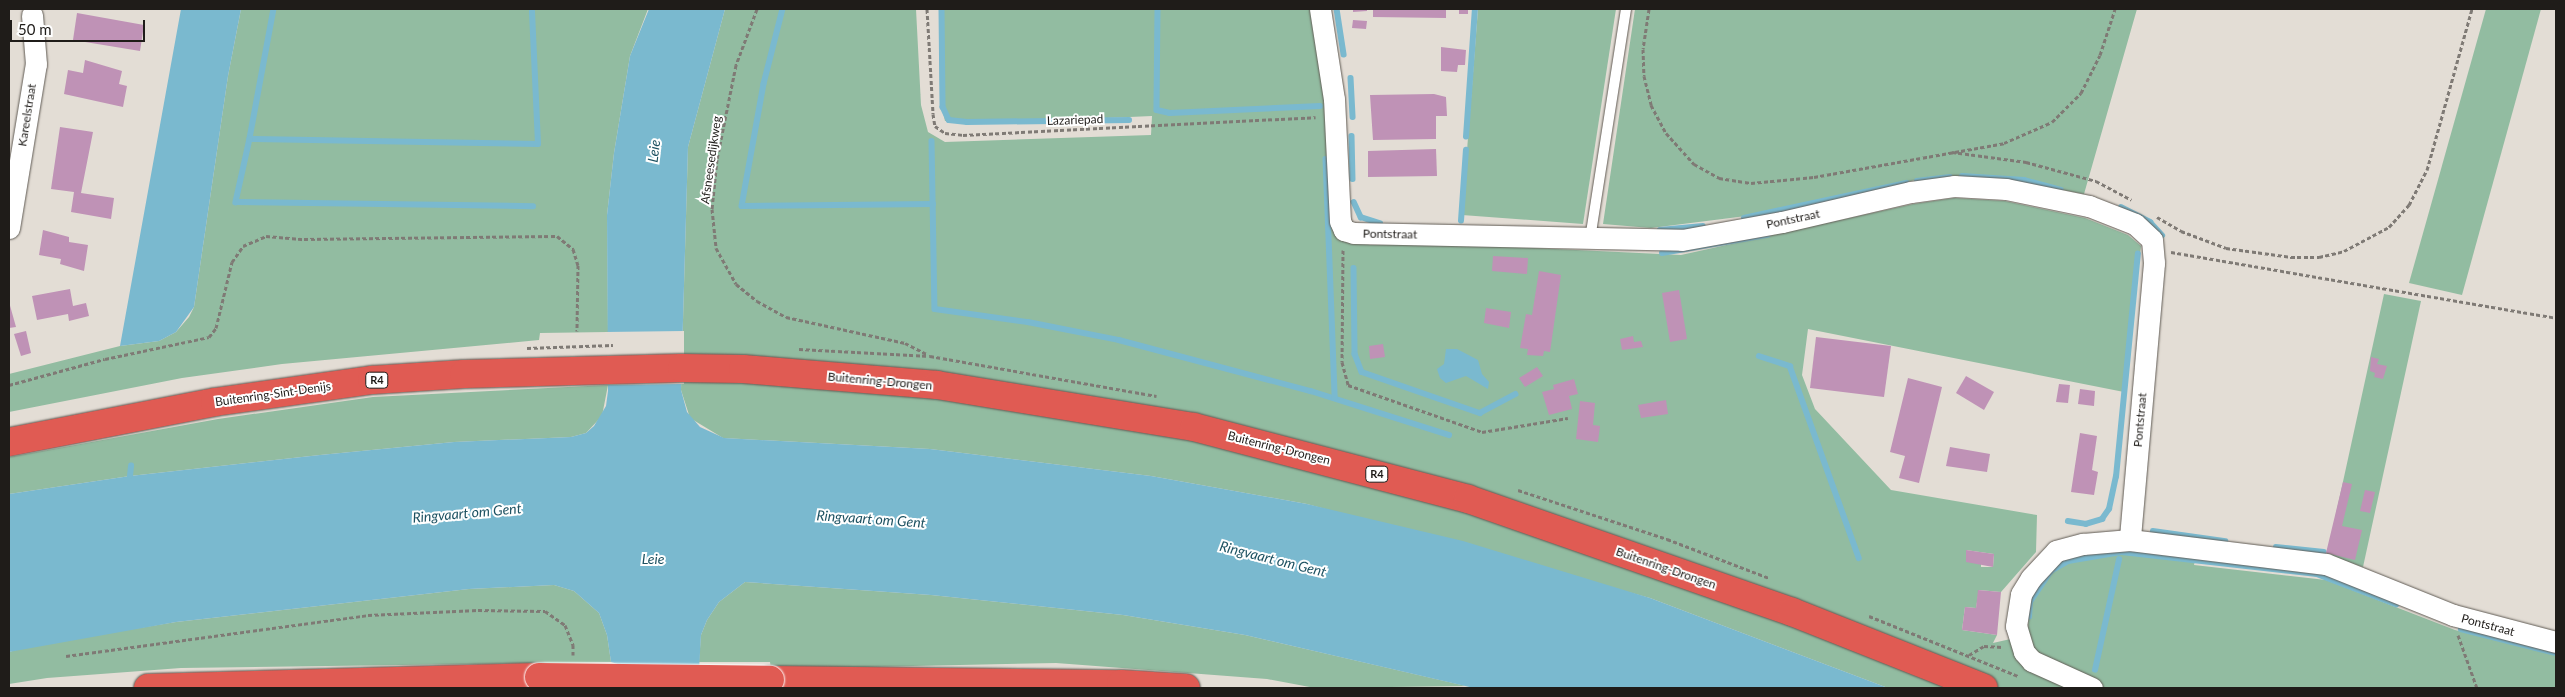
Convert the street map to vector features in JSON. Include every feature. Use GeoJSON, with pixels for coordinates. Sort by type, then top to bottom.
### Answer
{"type":"FeatureCollection","features":[{"type":"Feature","properties":{"kind":"highway","name":"Buitenring-Drongen"},"geometry":{"type":"LineString","coordinates":[[540,370],[744,369],[937,385],[1067,404],[1194,427],[1322,459],[1468,499],[1792,612],[1984,688]]}},
{"type":"Feature","properties":{"kind":"highway","name":"Buitenring-Sint-Denijs"},"geometry":{"type":"LineString","coordinates":[[9,442],[215,402],[372,380],[540,370]]}},
{"type":"Feature","properties":{"kind":"highway"},"geometry":{"type":"LineString","coordinates":[[148,688],[539,677],[1121,684],[1186,688]]}},
{"type":"Feature","properties":{"kind":"street"},"geometry":{"type":"LineString","coordinates":[[1320,9],[1335,116],[1340,221],[1344,230]]}},
{"type":"Feature","properties":{"kind":"street","name":"Kareelstraat"},"geometry":{"type":"LineString","coordinates":[[9,219],[36,64],[32,15]]}},
{"type":"Feature","properties":{"kind":"street","name":"Pontstraat"},"geometry":{"type":"LineString","coordinates":[[1344,230],[1354,233],[1682,240],[1782,222],[1911,192],[1954,186],[2006,189],[2089,206],[2135,224],[2152,240],[2154,248],[2130,540]]}},
{"type":"Feature","properties":{"kind":"street","name":"Pontstraat"},"geometry":{"type":"LineString","coordinates":[[2022,647],[2016,626],[2021,594],[2031,578],[2056,552],[2083,544],[2130,540],[2326,564],[2453,615],[2556,642]]}},
{"type":"Feature","properties":{"kind":"street"},"geometry":{"type":"LineString","coordinates":[[2022,647],[2032,661],[2092,688]]}},
{"type":"Feature","properties":{"kind":"lane"},"geometry":{"type":"LineString","coordinates":[[1590,239],[1626,9]]}},
{"type":"Feature","properties":{"kind":"path","name":"Afsneesedijkweg"},"geometry":{"type":"LineString","coordinates":[[756,9],[736,65],[717,159],[712,209],[716,248],[736,284],[757,301],[786,317],[905,343],[930,356],[793,349]]}},
{"type":"Feature","properties":{"kind":"path","name":"Lazariepad"},"geometry":{"type":"LineString","coordinates":[[927,9],[933,114],[935,126],[945,133],[963,135],[1335,116]]}},
{"type":"Feature","properties":{"kind":"path"},"geometry":{"type":"LineString","coordinates":[[1649,9],[1643,49],[1644,76],[1652,105],[1666,132],[1688,157],[1719,178],[1750,183],[1814,177],[2004,142],[2052,122],[2081,93],[2100,56],[2115,9]]}},
{"type":"Feature","properties":{"kind":"path"},"geometry":{"type":"LineString","coordinates":[[2149,211],[2201,240],[2226,248],[2291,257],[2319,257],[2344,250],[2389,227],[2410,205],[2427,170],[2472,9]]}},
{"type":"Feature","properties":{"kind":"path"},"geometry":{"type":"LineString","coordinates":[[1952,152],[2026,162],[2096,181],[2134,201]]}},
{"type":"Feature","properties":{"kind":"path"},"geometry":{"type":"LineString","coordinates":[[1344,230],[1342,362],[1348,385],[1482,432],[1568,418]]}},
{"type":"Feature","properties":{"kind":"path"},"geometry":{"type":"LineString","coordinates":[[9,385],[209,337],[216,328],[232,262],[243,246],[266,236],[304,239],[557,236],[573,248],[578,265],[577,331]]}},
{"type":"Feature","properties":{"kind":"path"},"geometry":{"type":"LineString","coordinates":[[2154,248],[2551,317],[2556,316]]}},
{"type":"Feature","properties":{"kind":"path"},"geometry":{"type":"LineString","coordinates":[[66,656],[368,615],[478,610],[545,611],[565,625],[573,645],[573,662]]}},
{"type":"Feature","properties":{"kind":"path"},"geometry":{"type":"LineString","coordinates":[[2453,615],[2477,688]]}},
{"type":"Feature","properties":{"kind":"path"},"geometry":{"type":"LineString","coordinates":[[1969,655],[1984,646],[2022,647]]}},
{"type":"Feature","properties":{"kind":"green space"},"geometry":{"type":"Polygon","coordinates":[[[241,9],[648,9],[630,56],[614,153],[607,215],[608,332],[540,333],[539,340],[282,364],[182,378],[9,412],[9,374],[120,346],[159,341],[176,332],[189,317],[194,307],[228,76],[241,9]]]}},
{"type":"Feature","properties":{"kind":"green space"},"geometry":{"type":"Polygon","coordinates":[[[725,9],[916,9],[921,105],[928,132],[945,142],[1151,135],[1152,116],[992,123],[945,121],[940,99],[939,9],[1312,9],[1323,82],[1336,230],[1370,245],[1433,243],[1681,255],[1913,204],[1954,198],[2005,201],[2085,218],[2128,235],[2141,246],[2124,392],[1808,329],[1802,375],[1815,409],[1891,490],[2037,515],[2036,552],[2001,592],[1979,590],[1976,608],[1965,607],[1962,630],[1997,635],[1993,643],[2028,635],[2029,597],[2037,583],[2061,560],[2084,554],[2130,550],[2196,556],[2194,565],[2326,580],[2455,630],[2556,655],[2556,688],[1888,688],[1650,598],[1307,504],[1151,476],[930,449],[723,438],[690,418],[681,390],[688,147],[725,9]],[[1966,550],[1981,562],[1981,567],[1993,567],[1994,554],[1966,550]]]}},
{"type":"Feature","properties":{"kind":"green space"},"geometry":{"type":"Polygon","coordinates":[[[1478,9],[1616,9],[1583,224],[1462,215],[1478,9]]]}},
{"type":"Feature","properties":{"kind":"green space"},"geometry":{"type":"Polygon","coordinates":[[[1635,9],[2137,9],[2084,194],[2004,179],[1925,178],[1754,215],[1651,228],[1603,224],[1635,9]]]}},
{"type":"Feature","properties":{"kind":"green space"},"geometry":{"type":"Polygon","coordinates":[[[2486,9],[2541,9],[2462,295],[2409,283],[2486,9]]]}},
{"type":"Feature","properties":{"kind":"green space"},"geometry":{"type":"Polygon","coordinates":[[[2384,294],[2421,301],[2363,567],[2327,555],[2384,294]]]}},
{"type":"Feature","properties":{"kind":"green space"},"geometry":{"type":"Polygon","coordinates":[[[608,385],[602,416],[586,433],[571,437],[454,442],[320,455],[130,476],[9,494],[9,457],[218,419],[373,397],[608,385]]]}},
{"type":"Feature","properties":{"kind":"green space"},"geometry":{"type":"Polygon","coordinates":[[[745,582],[931,595],[1123,615],[1245,635],[1466,686],[1315,688],[1267,679],[1056,663],[771,669],[770,662],[699,662],[701,635],[707,620],[719,602],[745,582]]]}},
{"type":"Feature","properties":{"kind":"green space"},"geometry":{"type":"Polygon","coordinates":[[[554,585],[574,591],[599,613],[607,635],[611,662],[181,668],[47,678],[9,684],[9,652],[34,645],[176,622],[469,589],[554,585]]]}},
{"type":"Feature","properties":{"kind":"water"},"geometry":{"type":"Polygon","coordinates":[[[181,9],[241,9],[228,76],[194,307],[176,332],[159,341],[120,346],[181,9]]]}},
{"type":"Feature","properties":{"kind":"water"},"geometry":{"type":"Polygon","coordinates":[[[649,9],[725,9],[688,147],[681,390],[687,412],[700,427],[724,438],[930,449],[1151,476],[1307,504],[1463,541],[1650,598],[1888,688],[1474,688],[1245,635],[1123,615],[931,595],[745,582],[719,602],[707,620],[701,635],[698,688],[611,662],[607,635],[599,613],[574,591],[554,585],[469,589],[176,622],[9,652],[9,494],[130,476],[320,455],[454,442],[571,437],[586,433],[594,426],[606,406],[608,391],[607,215],[614,153],[630,56],[649,9]]]}},
{"type":"Feature","properties":{"kind":"water"},"geometry":{"type":"Polygon","coordinates":[[[1446,349],[1457,349],[1478,360],[1482,374],[1489,382],[1488,389],[1466,376],[1446,383],[1440,378],[1437,369],[1444,364],[1446,349]]]}},
{"type":"Feature","properties":{"kind":"pier"},"geometry":{"type":"Polygon","coordinates":[[[684,331],[684,384],[606,385],[605,332],[684,331]]]}},
{"type":"Feature","properties":{"kind":"building"},"geometry":{"type":"Polygon","coordinates":[[[1353,9],[1367,9],[1367,11],[1353,12],[1353,9]]]}},
{"type":"Feature","properties":{"kind":"building"},"geometry":{"type":"Polygon","coordinates":[[[1373,9],[1446,9],[1446,18],[1373,17],[1373,9]]]}},
{"type":"Feature","properties":{"kind":"building"},"geometry":{"type":"Polygon","coordinates":[[[1459,9],[1468,9],[1468,14],[1459,14],[1459,9]]]}},
{"type":"Feature","properties":{"kind":"building"},"geometry":{"type":"Polygon","coordinates":[[[77,13],[144,25],[140,51],[73,40],[77,13]]]}},
{"type":"Feature","properties":{"kind":"building"},"geometry":{"type":"Polygon","coordinates":[[[1353,20],[1367,21],[1366,29],[1352,28],[1353,20]]]}},
{"type":"Feature","properties":{"kind":"building"},"geometry":{"type":"Polygon","coordinates":[[[1441,47],[1466,50],[1465,65],[1458,65],[1457,72],[1441,71],[1441,47]]]}},
{"type":"Feature","properties":{"kind":"building"},"geometry":{"type":"Polygon","coordinates":[[[85,60],[122,71],[119,84],[127,86],[123,107],[64,94],[68,70],[83,73],[85,60]]]}},
{"type":"Feature","properties":{"kind":"building"},"geometry":{"type":"Polygon","coordinates":[[[1434,94],[1446,97],[1447,116],[1436,116],[1436,139],[1373,140],[1370,95],[1434,94]]]}},
{"type":"Feature","properties":{"kind":"building"},"geometry":{"type":"Polygon","coordinates":[[[60,127],[93,132],[81,193],[114,198],[111,219],[71,212],[74,192],[51,189],[60,127]]]}},
{"type":"Feature","properties":{"kind":"building"},"geometry":{"type":"Polygon","coordinates":[[[1436,149],[1437,176],[1368,177],[1368,151],[1436,149]]]}},
{"type":"Feature","properties":{"kind":"building"},"geometry":{"type":"Polygon","coordinates":[[[43,230],[69,237],[69,242],[88,245],[84,271],[60,264],[61,259],[39,255],[43,230]]]}},
{"type":"Feature","properties":{"kind":"building"},"geometry":{"type":"Polygon","coordinates":[[[1493,256],[1528,258],[1527,274],[1492,271],[1493,256]]]}},
{"type":"Feature","properties":{"kind":"building"},"geometry":{"type":"Polygon","coordinates":[[[1539,271],[1561,275],[1550,352],[1544,351],[1543,356],[1527,355],[1528,349],[1520,348],[1526,314],[1532,315],[1539,271]]]}},
{"type":"Feature","properties":{"kind":"building"},"geometry":{"type":"Polygon","coordinates":[[[70,289],[73,306],[86,303],[89,316],[69,321],[68,314],[37,320],[32,296],[70,289]]]}},
{"type":"Feature","properties":{"kind":"building"},"geometry":{"type":"Polygon","coordinates":[[[1679,290],[1687,339],[1670,342],[1662,293],[1679,290]]]}},
{"type":"Feature","properties":{"kind":"building"},"geometry":{"type":"Polygon","coordinates":[[[9,302],[16,327],[9,328],[9,302]]]}},
{"type":"Feature","properties":{"kind":"building"},"geometry":{"type":"Polygon","coordinates":[[[1486,308],[1511,312],[1509,328],[1484,323],[1486,308]]]}},
{"type":"Feature","properties":{"kind":"building"},"geometry":{"type":"Polygon","coordinates":[[[26,331],[31,353],[21,356],[14,334],[26,331]]]}},
{"type":"Feature","properties":{"kind":"building"},"geometry":{"type":"Polygon","coordinates":[[[1633,336],[1634,342],[1641,341],[1643,347],[1622,350],[1620,339],[1633,336]]]}},
{"type":"Feature","properties":{"kind":"building"},"geometry":{"type":"Polygon","coordinates":[[[1816,337],[1891,346],[1884,397],[1810,388],[1816,337]]]}},
{"type":"Feature","properties":{"kind":"building"},"geometry":{"type":"Polygon","coordinates":[[[1383,344],[1385,357],[1370,359],[1369,346],[1383,344]]]}},
{"type":"Feature","properties":{"kind":"building"},"geometry":{"type":"Polygon","coordinates":[[[2371,357],[2379,359],[2377,364],[2387,366],[2383,379],[2374,377],[2375,373],[2370,371],[2371,357]]]}},
{"type":"Feature","properties":{"kind":"building"},"geometry":{"type":"Polygon","coordinates":[[[1537,367],[1543,376],[1525,387],[1519,378],[1537,367]]]}},
{"type":"Feature","properties":{"kind":"building"},"geometry":{"type":"Polygon","coordinates":[[[1966,376],[1994,392],[1984,410],[1956,393],[1966,376]]]}},
{"type":"Feature","properties":{"kind":"building"},"geometry":{"type":"Polygon","coordinates":[[[1908,378],[1942,387],[1919,483],[1899,478],[1905,456],[1890,452],[1908,378]]]}},
{"type":"Feature","properties":{"kind":"building"},"geometry":{"type":"Polygon","coordinates":[[[1574,379],[1578,394],[1569,396],[1572,409],[1549,415],[1542,392],[1554,389],[1553,385],[1574,379]]]}},
{"type":"Feature","properties":{"kind":"building"},"geometry":{"type":"Polygon","coordinates":[[[2059,384],[2070,385],[2068,403],[2056,402],[2059,384]]]}},
{"type":"Feature","properties":{"kind":"building"},"geometry":{"type":"Polygon","coordinates":[[[2080,389],[2095,391],[2094,406],[2078,404],[2080,389]]]}},
{"type":"Feature","properties":{"kind":"building"},"geometry":{"type":"Polygon","coordinates":[[[1666,400],[1668,414],[1641,418],[1638,405],[1666,400]]]}},
{"type":"Feature","properties":{"kind":"building"},"geometry":{"type":"Polygon","coordinates":[[[1580,401],[1595,403],[1593,425],[1600,426],[1598,442],[1576,439],[1580,401]]]}},
{"type":"Feature","properties":{"kind":"building"},"geometry":{"type":"Polygon","coordinates":[[[2080,433],[2097,436],[2092,470],[2098,472],[2094,495],[2071,492],[2080,433]]]}},
{"type":"Feature","properties":{"kind":"building"},"geometry":{"type":"Polygon","coordinates":[[[1950,447],[1990,454],[1987,472],[1946,466],[1950,447]]]}},
{"type":"Feature","properties":{"kind":"building"},"geometry":{"type":"Polygon","coordinates":[[[2343,482],[2352,484],[2342,526],[2362,530],[2355,560],[2326,553],[2343,482]]]}},
{"type":"Feature","properties":{"kind":"building"},"geometry":{"type":"Polygon","coordinates":[[[2365,490],[2375,492],[2370,513],[2360,511],[2365,490]]]}},
{"type":"Feature","properties":{"kind":"building"},"geometry":{"type":"Polygon","coordinates":[[[1966,550],[1994,554],[1993,567],[1966,562],[1966,550]]]}},
{"type":"Feature","properties":{"kind":"building"},"geometry":{"type":"Polygon","coordinates":[[[1978,590],[2001,592],[1997,635],[1962,630],[1965,607],[1976,608],[1978,590]]]}},
{"type":"Feature","properties":{"kind":"waterway"},"geometry":{"type":"LineString","coordinates":[[274,9],[250,139],[538,144],[532,12]]}},
{"type":"Feature","properties":{"kind":"waterway"},"geometry":{"type":"LineString","coordinates":[[783,9],[764,84],[742,206],[933,204]]}},
{"type":"Feature","properties":{"kind":"waterway"},"geometry":{"type":"LineString","coordinates":[[942,9],[943,107],[949,120],[967,122],[1129,120]]}},
{"type":"Feature","properties":{"kind":"waterway"},"geometry":{"type":"LineString","coordinates":[[1158,9],[1157,110],[1170,113],[1320,106]]}},
{"type":"Feature","properties":{"kind":"waterway"},"geometry":{"type":"LineString","coordinates":[[1337,9],[1344,54]]}},
{"type":"Feature","properties":{"kind":"waterway"},"geometry":{"type":"LineString","coordinates":[[1466,137],[1475,9]]}},
{"type":"Feature","properties":{"kind":"waterway"},"geometry":{"type":"LineString","coordinates":[[1351,78],[1353,117]]}},
{"type":"Feature","properties":{"kind":"waterway"},"geometry":{"type":"LineString","coordinates":[[1352,136],[1353,179]]}},
{"type":"Feature","properties":{"kind":"waterway"},"geometry":{"type":"LineString","coordinates":[[250,139],[236,202],[533,206]]}},
{"type":"Feature","properties":{"kind":"waterway"},"geometry":{"type":"LineString","coordinates":[[932,141],[935,309],[1028,322],[1119,340],[1311,391],[1449,435]]}},
{"type":"Feature","properties":{"kind":"waterway"},"geometry":{"type":"LineString","coordinates":[[1461,221],[1466,150]]}},
{"type":"Feature","properties":{"kind":"waterway"},"geometry":{"type":"LineString","coordinates":[[1326,159],[1335,398]]}},
{"type":"Feature","properties":{"kind":"waterway"},"geometry":{"type":"LineString","coordinates":[[1962,176],[2024,180],[2061,190]]}},
{"type":"Feature","properties":{"kind":"waterway"},"geometry":{"type":"LineString","coordinates":[[1917,181],[1950,177]]}},
{"type":"Feature","properties":{"kind":"waterway"},"geometry":{"type":"LineString","coordinates":[[1744,218],[1906,183]]}},
{"type":"Feature","properties":{"kind":"waterway"},"geometry":{"type":"LineString","coordinates":[[1354,202],[1361,217],[1380,223]]}},
{"type":"Feature","properties":{"kind":"waterway"},"geometry":{"type":"LineString","coordinates":[[2121,207],[2150,222],[2162,235]]}},
{"type":"Feature","properties":{"kind":"waterway"},"geometry":{"type":"LineString","coordinates":[[1660,230],[1703,226]]}},
{"type":"Feature","properties":{"kind":"waterway"},"geometry":{"type":"LineString","coordinates":[[1662,253],[1767,235]]}},
{"type":"Feature","properties":{"kind":"waterway"},"geometry":{"type":"LineString","coordinates":[[2068,521],[2086,524],[2102,519],[2109,509],[2116,477],[2138,254]]}},
{"type":"Feature","properties":{"kind":"waterway"},"geometry":{"type":"LineString","coordinates":[[1354,268],[1355,354],[1362,372],[1480,413],[1515,394]]}},
{"type":"Feature","properties":{"kind":"waterway"},"geometry":{"type":"LineString","coordinates":[[1759,356],[1790,366],[1859,558]]}},
{"type":"Feature","properties":{"kind":"waterway"},"geometry":{"type":"LineString","coordinates":[[130,476],[131,466]]}},
{"type":"Feature","properties":{"kind":"waterway"},"geometry":{"type":"LineString","coordinates":[[2153,531],[2225,541]]}},
{"type":"Feature","properties":{"kind":"waterway"},"geometry":{"type":"LineString","coordinates":[[2276,547],[2324,552]]}},
{"type":"Feature","properties":{"kind":"waterway"},"geometry":{"type":"LineString","coordinates":[[2029,617],[2030,602],[2051,571],[2068,561],[2122,552],[2317,574],[2396,604]]}},
{"type":"Feature","properties":{"kind":"waterway"},"geometry":{"type":"LineString","coordinates":[[2095,670],[2119,560]]}},
{"type":"Feature","properties":{"kind":"waterway"},"geometry":{"type":"LineString","coordinates":[[2461,629],[2556,653]]}},
{"type":"Feature","properties":{"kind":"water label","name":"Leie"},"geometry":{"type":"Point","coordinates":[654,151]}},
{"type":"Feature","properties":{"kind":"water label","name":"Ringvaart om Gent"},"geometry":{"type":"Point","coordinates":[467,513]}},
{"type":"Feature","properties":{"kind":"water label","name":"Ringvaart om Gent"},"geometry":{"type":"Point","coordinates":[871,519]}},
{"type":"Feature","properties":{"kind":"water label","name":"Leie"},"geometry":{"type":"Point","coordinates":[653,559]}},
{"type":"Feature","properties":{"kind":"water label","name":"Ringvaart om Gent"},"geometry":{"type":"Point","coordinates":[1273,559]}}]}
